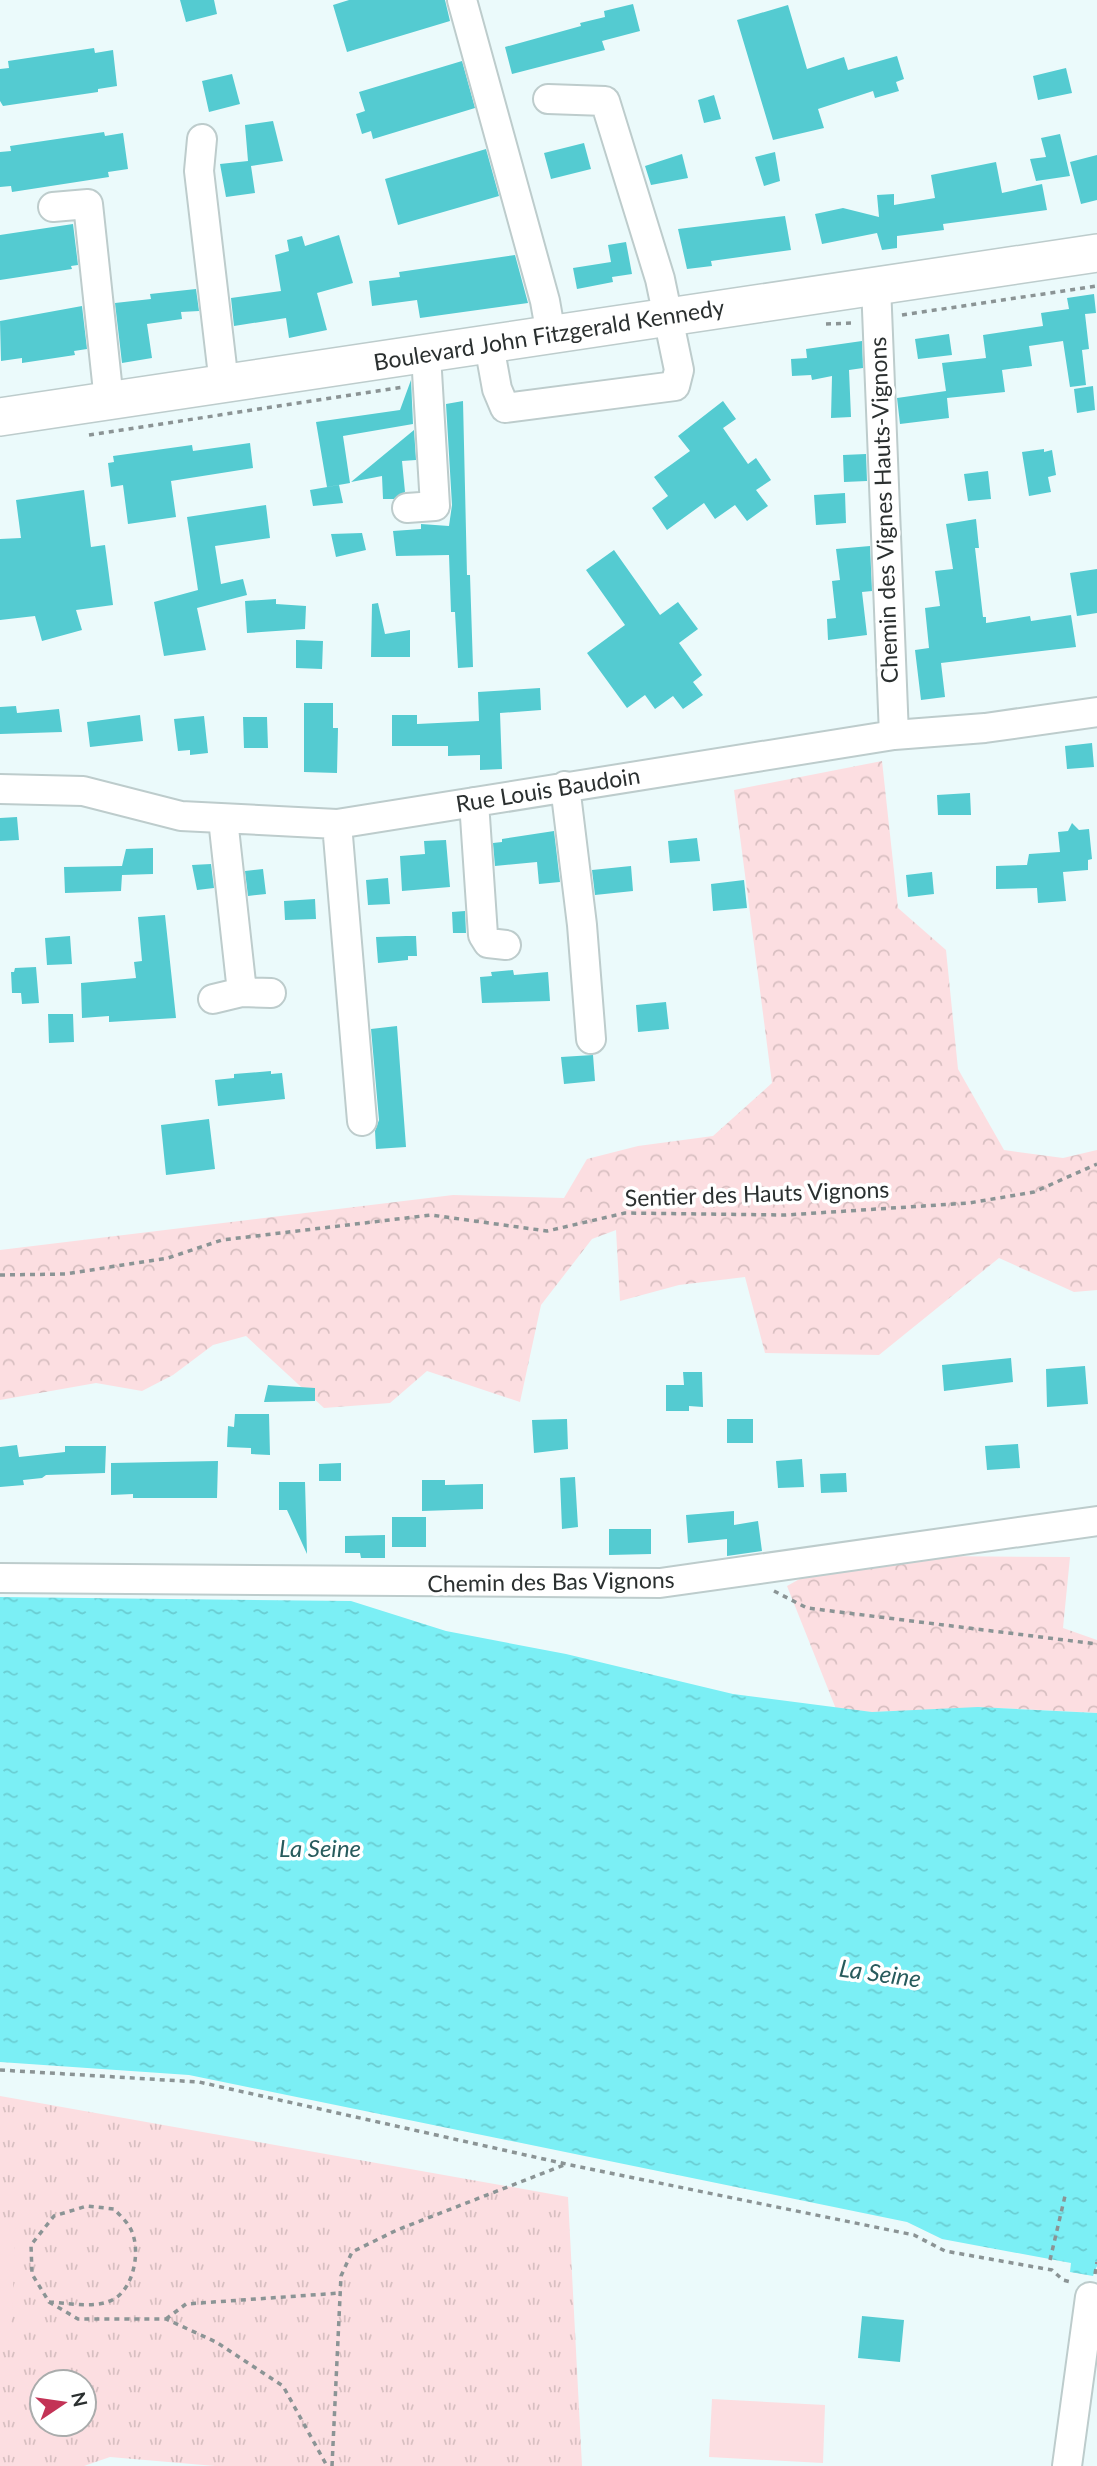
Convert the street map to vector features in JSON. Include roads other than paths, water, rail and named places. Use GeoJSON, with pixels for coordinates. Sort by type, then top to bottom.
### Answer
{"type":"FeatureCollection","features":[{"type":"Feature","properties":{"kind":"main road","name":"Boulevard John Fitzgerald Kennedy"},"geometry":{"type":"LineString","coordinates":[[0,417],[1097,253]]}},
{"type":"Feature","properties":{"kind":"street"},"geometry":{"type":"LineString","coordinates":[[462,0],[545,301],[551,335]]}},
{"type":"Feature","properties":{"kind":"street"},"geometry":{"type":"LineString","coordinates":[[489,345],[497,390],[505,408],[675,386],[679,370],[668,317],[605,101],[548,99]]}},
{"type":"Feature","properties":{"kind":"street"},"geometry":{"type":"LineString","coordinates":[[202,139],[199,171],[224,384]]}},
{"type":"Feature","properties":{"kind":"street"},"geometry":{"type":"LineString","coordinates":[[53,206],[88,204],[109,401]]}},
{"type":"Feature","properties":{"kind":"street","name":"Chemin des Vignes Hauts-Vignons"},"geometry":{"type":"LineString","coordinates":[[876,285],[894,735]]}},
{"type":"Feature","properties":{"kind":"street"},"geometry":{"type":"LineString","coordinates":[[407,508],[435,506],[426,355]]}},
{"type":"Feature","properties":{"kind":"street","name":"Rue Louis Baudoin"},"geometry":{"type":"LineString","coordinates":[[0,789],[83,791],[181,816],[337,824],[894,735],[985,728],[1097,712]]}},
{"type":"Feature","properties":{"kind":"street"},"geometry":{"type":"LineString","coordinates":[[565,786],[582,925],[591,1040]]}},
{"type":"Feature","properties":{"kind":"street"},"geometry":{"type":"LineString","coordinates":[[474,802],[483,935],[488,943],[506,945]]}},
{"type":"Feature","properties":{"kind":"street"},"geometry":{"type":"LineString","coordinates":[[223,819],[242,992]]}},
{"type":"Feature","properties":{"kind":"street"},"geometry":{"type":"LineString","coordinates":[[337,824],[362,1121]]}},
{"type":"Feature","properties":{"kind":"street"},"geometry":{"type":"LineString","coordinates":[[213,999],[242,992],[271,993]]}},
{"type":"Feature","properties":{"kind":"street","name":"Chemin des Bas Vignons"},"geometry":{"type":"LineString","coordinates":[[0,1578],[660,1583],[742,1574],[1097,1521]]}},
{"type":"Feature","properties":{"kind":"street"},"geometry":{"type":"LineString","coordinates":[[1068,2466],[1082,2290]]}},
{"type":"Feature","properties":{"kind":"water","name":"La Seine"},"geometry":{"type":"Polygon","coordinates":[[[0,1597],[351,1601],[446,1631],[566,1654],[733,1694],[872,1712],[978,1707],[1097,1713],[1097,2266],[1093,2276],[1070,2272],[1071,2263],[942,2239],[907,2222],[189,2075],[0,2062],[0,1597]]]}}]}
